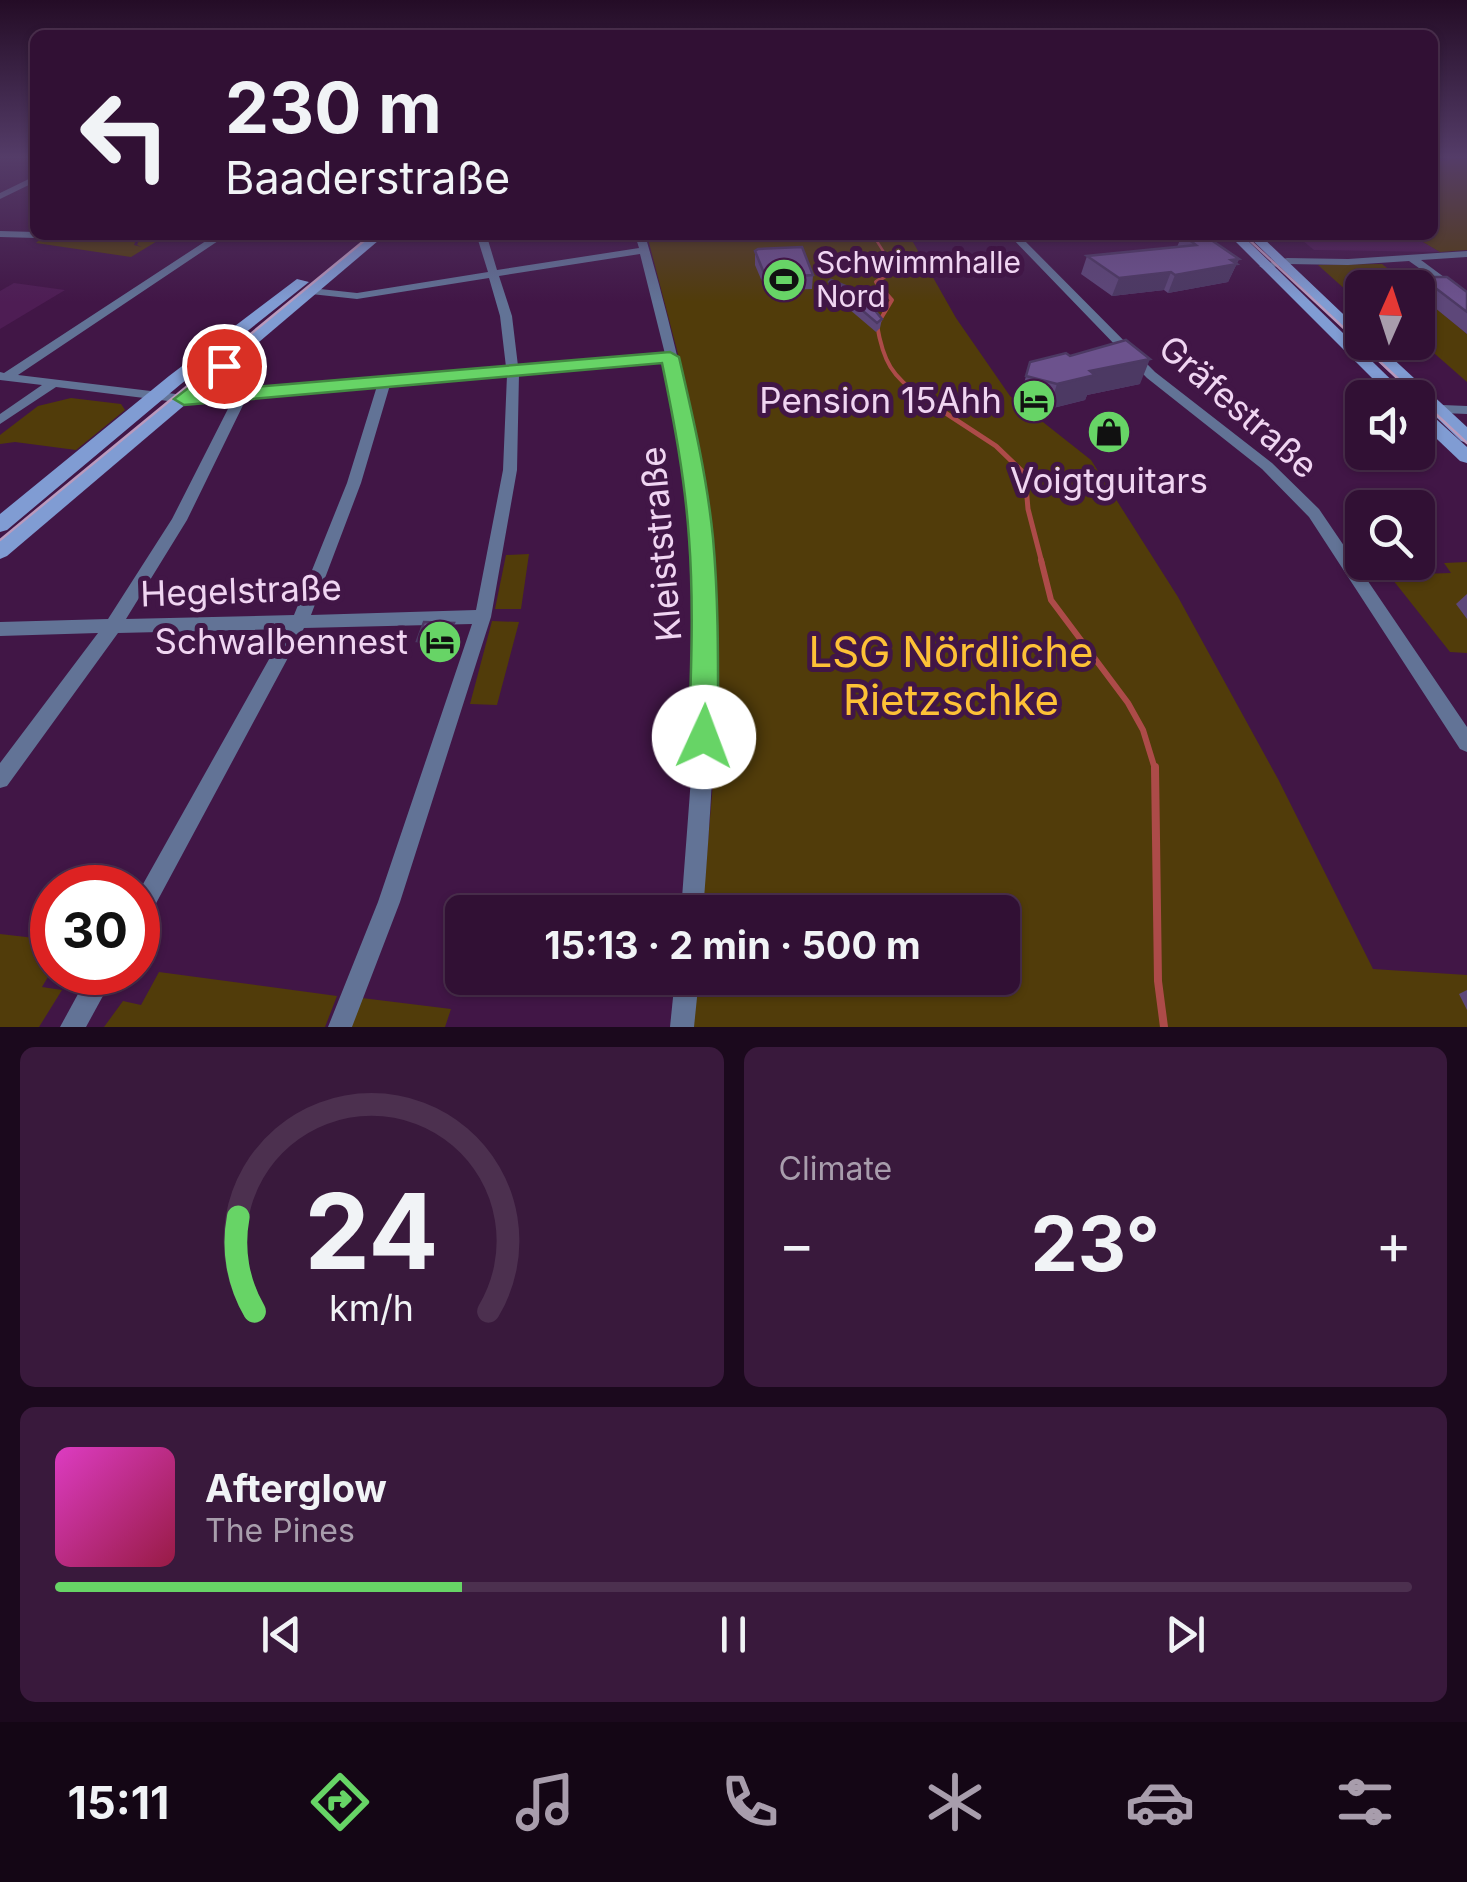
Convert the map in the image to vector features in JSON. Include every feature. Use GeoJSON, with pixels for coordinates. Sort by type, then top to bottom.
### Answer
{"type":"FeatureCollection","features":[{"type":"Feature","properties":{"kind":"main road"},"geometry":{"type":"LineString","coordinates":[[0,525],[354,240]]}},
{"type":"Feature","properties":{"kind":"main road"},"geometry":{"type":"LineString","coordinates":[[0,551],[373,240]]}},
{"type":"Feature","properties":{"kind":"main road"},"geometry":{"type":"LineString","coordinates":[[1241,240],[1345,325]]}},
{"type":"Feature","properties":{"kind":"main road"},"geometry":{"type":"LineString","coordinates":[[1255,240],[1272,264],[1385,380]]}},
{"type":"Feature","properties":{"kind":"main road"},"geometry":{"type":"LineString","coordinates":[[1381,360],[1398,380]]}},
{"type":"Feature","properties":{"kind":"main road"},"geometry":{"type":"LineString","coordinates":[[1435,416],[1467,437]]}},
{"type":"Feature","properties":{"kind":"main road"},"geometry":{"type":"LineString","coordinates":[[1435,421],[1467,457]]}},
{"type":"Feature","properties":{"kind":"street"},"geometry":{"type":"LineString","coordinates":[[0,234],[30,235]]}},
{"type":"Feature","properties":{"kind":"street"},"geometry":{"type":"LineString","coordinates":[[3,376],[214,240]]}},
{"type":"Feature","properties":{"kind":"street"},"geometry":{"type":"LineString","coordinates":[[340,1027],[388,902],[484,617],[510,470],[513,371],[506,316],[483,240]]}},
{"type":"Feature","properties":{"kind":"street","name":"Kleiststraße"},"geometry":{"type":"LineString","coordinates":[[642,240],[693,474],[705,611],[706,698],[693,895]]}},
{"type":"Feature","properties":{"kind":"street","name":"Gräfestraße"},"geometry":{"type":"LineString","coordinates":[[1019,240],[1151,374],[1266,466],[1314,513],[1467,743]]}},
{"type":"Feature","properties":{"kind":"street"},"geometry":{"type":"LineString","coordinates":[[311,291],[358,296],[645,250]]}},
{"type":"Feature","properties":{"kind":"street"},"geometry":{"type":"LineString","coordinates":[[1272,264],[1467,254]]}},
{"type":"Feature","properties":{"kind":"street"},"geometry":{"type":"LineString","coordinates":[[1412,258],[1467,299]]}},
{"type":"Feature","properties":{"kind":"street"},"geometry":{"type":"LineString","coordinates":[[3,376],[184,399],[670,357]]}},
{"type":"Feature","properties":{"kind":"street"},"geometry":{"type":"LineString","coordinates":[[0,420],[53,383]]}},
{"type":"Feature","properties":{"kind":"street"},"geometry":{"type":"LineString","coordinates":[[160,874],[300,620],[354,483],[384,383]]}},
{"type":"Feature","properties":{"kind":"street"},"geometry":{"type":"LineString","coordinates":[[0,779],[112,628],[180,520],[242,396]]}},
{"type":"Feature","properties":{"kind":"street"},"geometry":{"type":"LineString","coordinates":[[1435,409],[1467,410]]}},
{"type":"Feature","properties":{"kind":"street","name":"Hegelstraße"},"geometry":{"type":"LineString","coordinates":[[0,630],[484,617]]}},
{"type":"Feature","properties":{"kind":"street"},"geometry":{"type":"LineString","coordinates":[[72,1027],[91,995]]}},
{"type":"Feature","properties":{"kind":"street"},"geometry":{"type":"LineString","coordinates":[[682,1027],[685,995]]}},
{"type":"Feature","properties":{"kind":"shaded area"},"geometry":{"type":"Polygon","coordinates":[[[1302,240],[1420,240],[1440,252],[1314,250],[1302,240]]]}},
{"type":"Feature","properties":{"kind":"shaded area"},"geometry":{"type":"Polygon","coordinates":[[[14,283],[65,290],[0,329],[0,291],[14,283]]]}},
{"type":"Feature","properties":{"kind":"green space"},"geometry":{"type":"Polygon","coordinates":[[[1438,206],[1467,206],[1467,250],[1440,252],[1420,240],[1438,240],[1438,206]]]}},
{"type":"Feature","properties":{"kind":"green space"},"geometry":{"type":"Polygon","coordinates":[[[136,240],[134,245],[142,247],[137,245],[139,240],[159,240],[131,257],[36,243],[136,240]]]}},
{"type":"Feature","properties":{"kind":"green space","name":"LSG Nördliche Rietzschke"},"geometry":{"type":"Polygon","coordinates":[[[648,240],[912,240],[956,318],[1010,396],[1091,460],[1178,597],[1278,779],[1373,969],[1467,975],[1467,1027],[693,1027],[696,995],[1020,995],[1020,895],[703,895],[716,748],[714,567],[679,358],[648,240]]]}},
{"type":"Feature","properties":{"kind":"green space"},"geometry":{"type":"Polygon","coordinates":[[[1382,264],[1390,270],[1345,270],[1345,289],[1318,265],[1382,264]]]}},
{"type":"Feature","properties":{"kind":"green space"},"geometry":{"type":"Polygon","coordinates":[[[1435,307],[1467,334],[1467,382],[1435,354],[1435,307]]]}},
{"type":"Feature","properties":{"kind":"green space"},"geometry":{"type":"Polygon","coordinates":[[[71,398],[121,404],[125,410],[76,450],[15,442],[0,444],[0,435],[38,406],[71,398]]]}},
{"type":"Feature","properties":{"kind":"green space"},"geometry":{"type":"Polygon","coordinates":[[[529,554],[521,609],[495,609],[506,555],[529,554]]]}},
{"type":"Feature","properties":{"kind":"green space"},"geometry":{"type":"Polygon","coordinates":[[[1467,562],[1467,653],[1450,652],[1393,580],[1435,580],[1435,574],[1451,573],[1444,563],[1467,562]]]}},
{"type":"Feature","properties":{"kind":"green space"},"geometry":{"type":"Polygon","coordinates":[[[492,621],[519,622],[497,705],[470,704],[492,621]]]}},
{"type":"Feature","properties":{"kind":"green space"},"geometry":{"type":"Polygon","coordinates":[[[0,934],[30,937],[30,995],[59,995],[39,1027],[0,1027],[0,934]]]}},
{"type":"Feature","properties":{"kind":"green space"},"geometry":{"type":"Polygon","coordinates":[[[160,972],[337,996],[325,1027],[104,1027],[123,1001],[141,1005],[146,995],[160,995],[160,972]]]}},
{"type":"Feature","properties":{"kind":"green space"},"geometry":{"type":"Polygon","coordinates":[[[362,998],[451,1009],[445,1027],[351,1027],[362,998]]]}},
{"type":"Feature","properties":{"kind":"building"},"geometry":{"type":"Polygon","coordinates":[[[1190,240],[1211,240],[1239,259],[1231,260],[1237,264],[1175,275],[1171,272],[1119,278],[1087,256],[1196,245],[1190,240]]]}},
{"type":"Feature","properties":{"kind":"building"},"geometry":{"type":"Polygon","coordinates":[[[802,247],[813,275],[766,278],[755,251],[802,247]]]}},
{"type":"Feature","properties":{"kind":"building"},"geometry":{"type":"Polygon","coordinates":[[[1435,277],[1447,277],[1467,292],[1467,312],[1435,288],[1435,277]]]}},
{"type":"Feature","properties":{"kind":"building"},"geometry":{"type":"Polygon","coordinates":[[[831,280],[860,292],[882,319],[877,323],[831,280]]]}},
{"type":"Feature","properties":{"kind":"building"},"geometry":{"type":"Polygon","coordinates":[[[1126,340],[1150,359],[1090,371],[1095,375],[1057,384],[1026,376],[1030,362],[1066,353],[1070,356],[1126,340]]]}},
{"type":"Feature","properties":{"kind":"building"},"geometry":{"type":"Polygon","coordinates":[[[424,622],[454,623],[447,641],[417,641],[424,622]]]}},
{"type":"Feature","properties":{"kind":"waterway"},"geometry":{"type":"LineString","coordinates":[[876,240],[892,265]]}},
{"type":"Feature","properties":{"kind":"waterway"},"geometry":{"type":"LineString","coordinates":[[890,263],[895,270],[876,282],[892,300],[877,325],[879,338],[896,375],[922,397]]}},
{"type":"Feature","properties":{"kind":"waterway"},"geometry":{"type":"LineString","coordinates":[[918,395],[996,446],[1025,474],[1028,509],[1042,563]]}},
{"type":"Feature","properties":{"kind":"waterway"},"geometry":{"type":"LineString","coordinates":[[1041,560],[1051,600],[1128,703],[1143,730],[1155,769]]}},
{"type":"Feature","properties":{"kind":"waterway"},"geometry":{"type":"LineString","coordinates":[[1155,767],[1158,981],[1164,1027]]}},
{"type":"Feature","properties":{"kind":"tram line"},"geometry":{"type":"LineString","coordinates":[[0,540],[365,240]]}},
{"type":"Feature","properties":{"kind":"tram line"},"geometry":{"type":"LineString","coordinates":[[1249,240],[1467,443]]}},
{"type":"Feature","properties":{"kind":"place","name":"Schwimmhalle Nord"},"geometry":{"type":"Point","coordinates":[784,280]}},
{"type":"Feature","properties":{"kind":"place","name":"Pension 15Ahh"},"geometry":{"type":"Point","coordinates":[1034,401]}},
{"type":"Feature","properties":{"kind":"place","name":"Voigtguitars"},"geometry":{"type":"Point","coordinates":[1109,432]}},
{"type":"Feature","properties":{"kind":"place","name":"Schwalbennest"},"geometry":{"type":"Point","coordinates":[440,642]}},
{"type":"Feature","properties":{"kind":"route"},"geometry":{"type":"LineString","coordinates":[[224,366],[184,399],[670,357],[686,429],[701,536],[704,737]]}}]}
